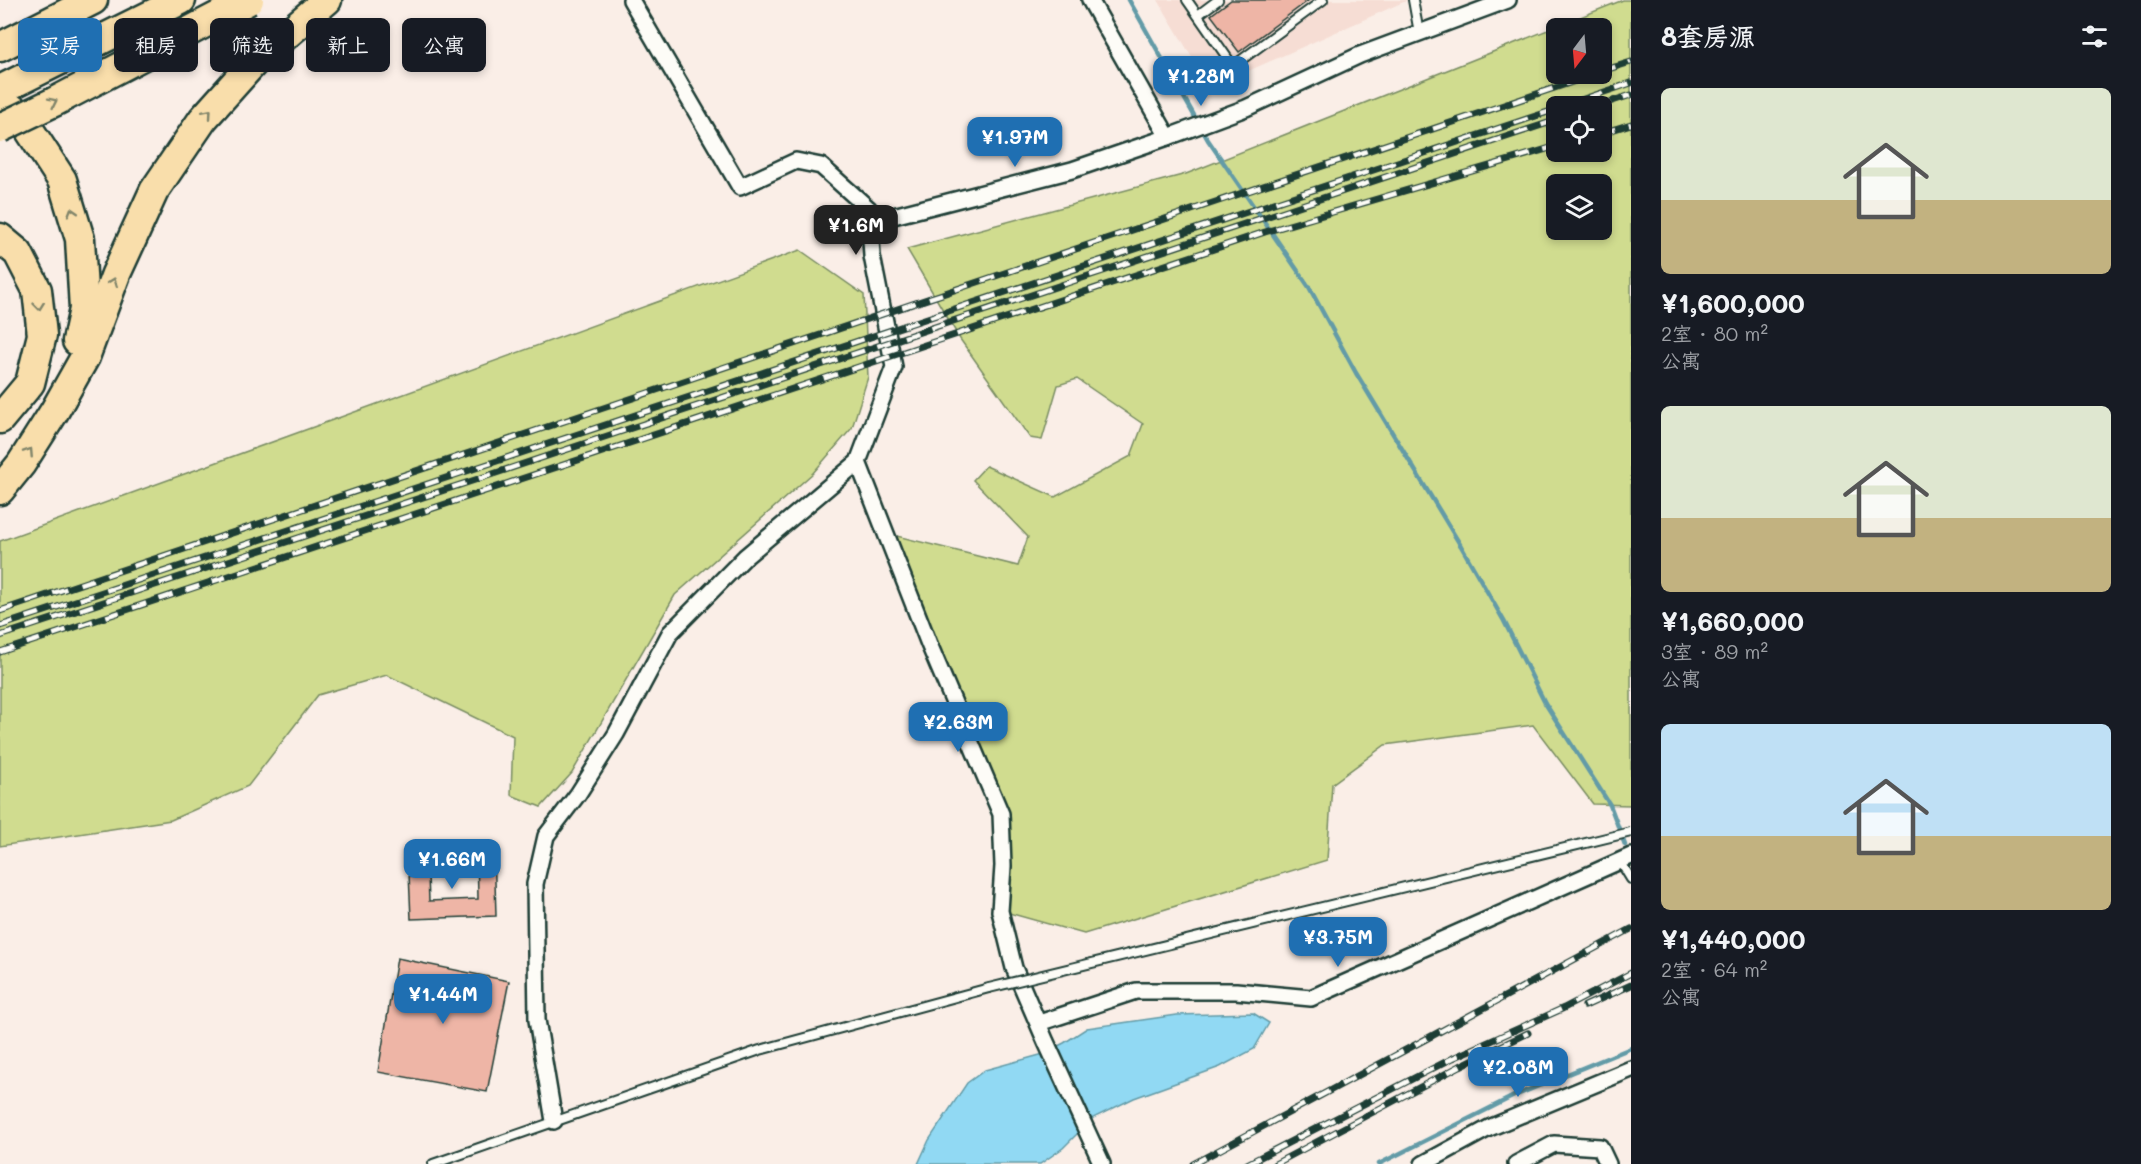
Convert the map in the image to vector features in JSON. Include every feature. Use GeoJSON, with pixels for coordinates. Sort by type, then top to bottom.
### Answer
{"type":"FeatureCollection","features":[{"type":"Feature","properties":{"kind":"highway"},"geometry":{"type":"LineString","coordinates":[[0,47],[93,0]]}},
{"type":"Feature","properties":{"kind":"highway"},"geometry":{"type":"LineString","coordinates":[[0,90],[181,0]]}},
{"type":"Feature","properties":{"kind":"highway"},"geometry":{"type":"LineString","coordinates":[[0,128],[249,0]]}},
{"type":"Feature","properties":{"kind":"highway"},"geometry":{"type":"LineString","coordinates":[[0,490],[21,464],[85,357],[116,274],[154,191],[202,120],[254,62],[327,0]]}},
{"type":"Feature","properties":{"kind":"highway"},"geometry":{"type":"LineString","coordinates":[[0,99],[19,114],[62,180],[80,239],[84,309],[72,360],[54,411]]}},
{"type":"Feature","properties":{"kind":"highway"},"geometry":{"type":"LineString","coordinates":[[0,238],[18,253],[37,290],[42,335],[30,383],[0,419]]}},
{"type":"Feature","properties":{"kind":"street"},"geometry":{"type":"LineString","coordinates":[[554,1121],[537,1020],[535,884],[546,836],[578,794],[616,734],[670,633],[746,557],[858,462],[894,367],[872,256],[869,209],[821,166],[796,161],[740,187],[631,0]]}},
{"type":"Feature","properties":{"kind":"street"},"geometry":{"type":"LineString","coordinates":[[1090,0],[1168,137]]}},
{"type":"Feature","properties":{"kind":"street"},"geometry":{"type":"LineString","coordinates":[[870,222],[1072,170],[1168,137],[1246,108],[1360,55],[1508,0]]}},
{"type":"Feature","properties":{"kind":"street"},"geometry":{"type":"LineString","coordinates":[[858,462],[929,644],[1001,814],[1003,866],[1000,911],[1014,968],[1102,1164]]}},
{"type":"Feature","properties":{"kind":"street"},"geometry":{"type":"LineString","coordinates":[[1039,1023],[1136,991],[1236,991],[1311,998],[1625,858]]}},
{"type":"Feature","properties":{"kind":"street"},"geometry":{"type":"LineString","coordinates":[[1423,1164],[1489,1128],[1631,1069]]}},
{"type":"Feature","properties":{"kind":"street"},"geometry":{"type":"LineString","coordinates":[[1516,1164],[1554,1144],[1600,1147],[1608,1164]]}},
{"type":"Feature","properties":{"kind":"lane"},"geometry":{"type":"LineString","coordinates":[[1187,0],[1233,66],[1323,0]]}},
{"type":"Feature","properties":{"kind":"lane"},"geometry":{"type":"LineString","coordinates":[[1198,15],[1218,0]]}},
{"type":"Feature","properties":{"kind":"lane"},"geometry":{"type":"LineString","coordinates":[[1413,0],[1419,33]]}},
{"type":"Feature","properties":{"kind":"lane"},"geometry":{"type":"LineString","coordinates":[[433,1164],[760,1050],[989,988],[1631,832]]}},
{"type":"Feature","properties":{"kind":"lane"},"geometry":{"type":"LineString","coordinates":[[1625,858],[1631,879]]}},
{"type":"Feature","properties":{"kind":"shaded area"},"geometry":{"type":"Polygon","coordinates":[[[1158,0],[1408,0],[1210,88],[1158,0]]]}},
{"type":"Feature","properties":{"kind":"green space"},"geometry":{"type":"Polygon","coordinates":[[[1623,0],[1631,0],[1631,805],[1593,804],[1533,725],[1385,745],[1332,784],[1327,860],[1084,934],[1009,913],[1008,813],[893,535],[1018,566],[1028,537],[973,480],[986,466],[1055,497],[1131,456],[1143,424],[1077,379],[1058,385],[1042,440],[1030,438],[960,339],[907,249],[1186,174],[1546,31],[1546,84],[1612,84],[1612,18],[1578,18],[1623,0]]]}},
{"type":"Feature","properties":{"kind":"green space"},"geometry":{"type":"Polygon","coordinates":[[[800,250],[864,295],[868,377],[852,428],[813,473],[675,595],[572,773],[541,807],[511,795],[513,736],[387,675],[318,695],[248,786],[171,820],[0,846],[0,541],[800,250]]]}},
{"type":"Feature","properties":{"kind":"water"},"geometry":{"type":"Polygon","coordinates":[[[1253,1013],[1269,1023],[1254,1049],[1220,1067],[1134,1098],[1093,1118],[1063,1148],[1040,1164],[918,1164],[929,1140],[967,1083],[985,1070],[1040,1055],[1087,1028],[1177,1015],[1253,1013]]]}},
{"type":"Feature","properties":{"kind":"building"},"geometry":{"type":"Polygon","coordinates":[[[1231,0],[1309,0],[1239,52],[1211,15],[1231,0]]]}},
{"type":"Feature","properties":{"kind":"building"},"geometry":{"type":"Polygon","coordinates":[[[494,847],[496,916],[411,919],[408,850],[427,849],[429,901],[478,899],[477,848],[494,847]]]}},
{"type":"Feature","properties":{"kind":"building"},"geometry":{"type":"Polygon","coordinates":[[[397,958],[509,981],[487,1092],[378,1072],[397,958]]]}},
{"type":"Feature","properties":{"kind":"waterway"},"geometry":{"type":"LineString","coordinates":[[1129,0],[1208,140],[1309,287],[1356,373],[1504,621],[1545,703],[1610,805],[1625,845]]}},
{"type":"Feature","properties":{"kind":"waterway"},"geometry":{"type":"LineString","coordinates":[[1379,1164],[1514,1096],[1631,1048]]}},
{"type":"Feature","properties":{"kind":"railway"},"geometry":{"type":"LineString","coordinates":[[1612,68],[1631,62]]}},
{"type":"Feature","properties":{"kind":"railway"},"geometry":{"type":"LineString","coordinates":[[1593,96],[1631,83]]}},
{"type":"Feature","properties":{"kind":"railway"},"geometry":{"type":"LineString","coordinates":[[0,611],[1566,84]]}},
{"type":"Feature","properties":{"kind":"railway"},"geometry":{"type":"LineString","coordinates":[[1612,101],[1631,95]]}},
{"type":"Feature","properties":{"kind":"railway"},"geometry":{"type":"LineString","coordinates":[[0,626],[1546,113]]}},
{"type":"Feature","properties":{"kind":"railway"},"geometry":{"type":"LineString","coordinates":[[0,636],[1546,124]]}},
{"type":"Feature","properties":{"kind":"railway"},"geometry":{"type":"LineString","coordinates":[[1612,130],[1631,124]]}},
{"type":"Feature","properties":{"kind":"railway"},"geometry":{"type":"LineString","coordinates":[[0,652],[1265,232],[1546,149]]}},
{"type":"Feature","properties":{"kind":"railway"},"geometry":{"type":"LineString","coordinates":[[1193,1164],[1631,929]]}},
{"type":"Feature","properties":{"kind":"railway"},"geometry":{"type":"LineString","coordinates":[[1247,1164],[1453,1058],[1564,1008],[1631,973]]}},
{"type":"Feature","properties":{"kind":"railway"},"geometry":{"type":"LineString","coordinates":[[1585,1006],[1631,985]]}},
{"type":"Feature","properties":{"kind":"railway"},"geometry":{"type":"LineString","coordinates":[[1275,1164],[1460,1066],[1528,1033]]}}]}
